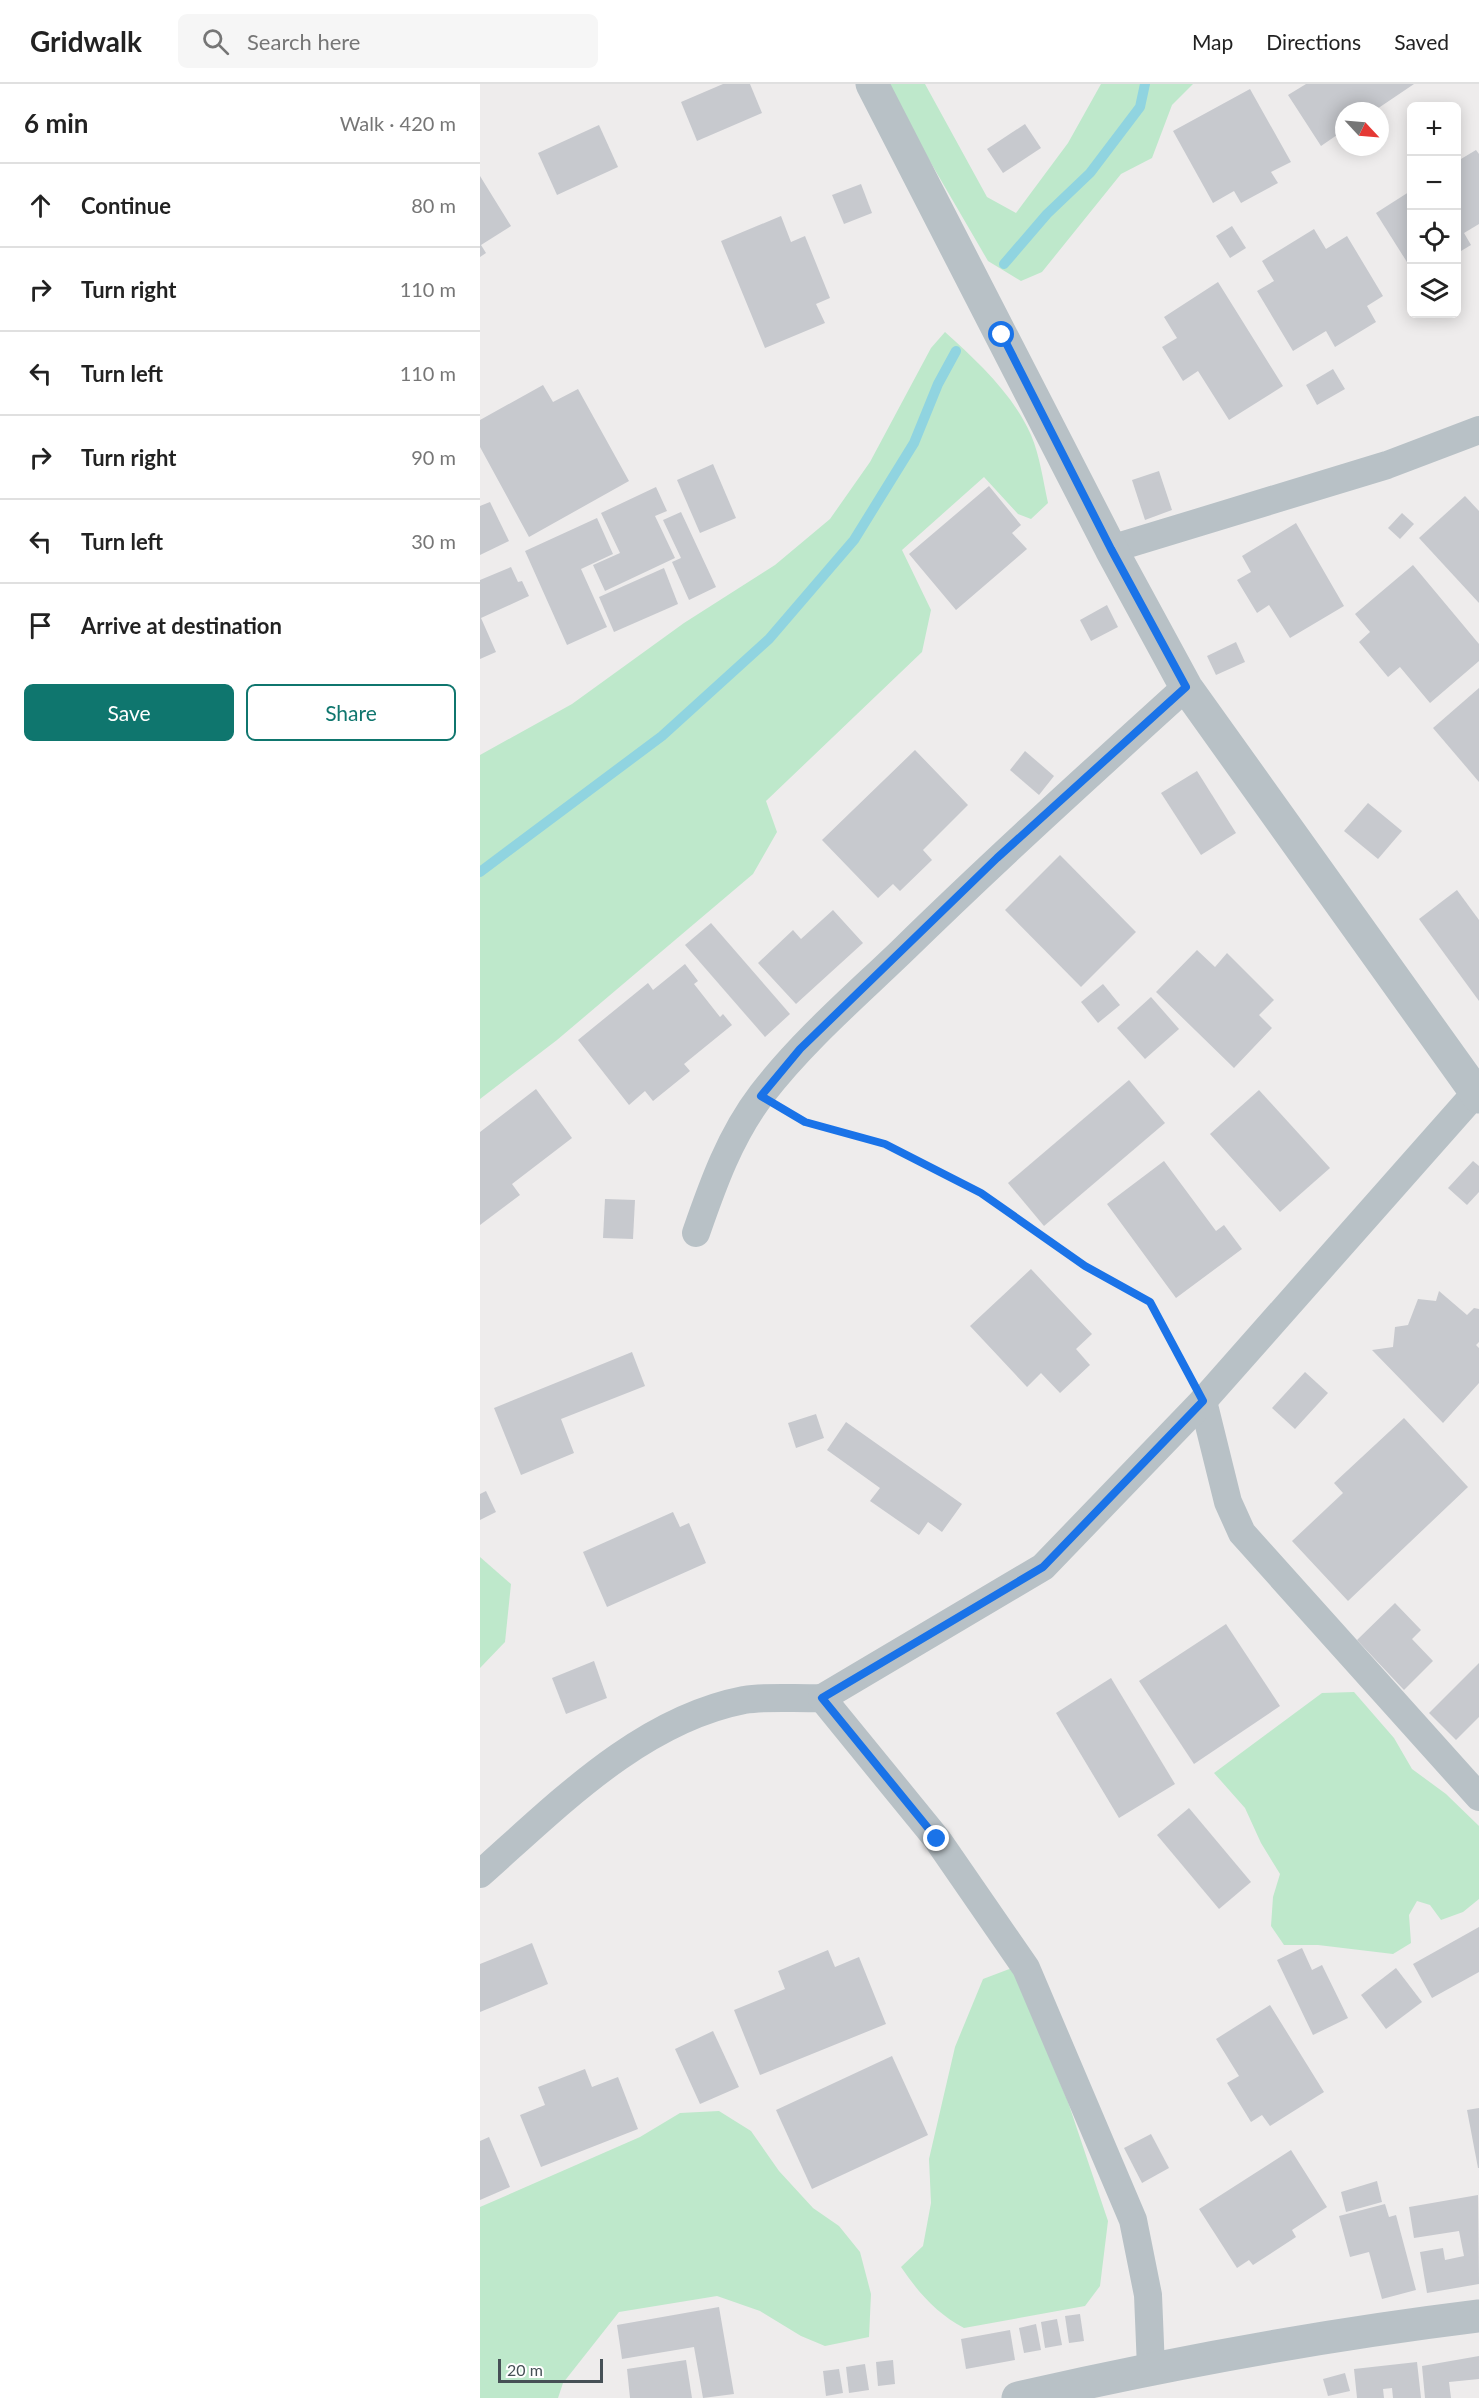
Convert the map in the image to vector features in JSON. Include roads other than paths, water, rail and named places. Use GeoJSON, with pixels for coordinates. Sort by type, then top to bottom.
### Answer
{"type":"FeatureCollection","features":[{"type":"Feature","properties":{"kind":"street"},"geometry":{"type":"LineString","coordinates":[[480,1874],[587,1778],[673,1724],[745,1700],[822,1698],[1043,1567],[1203,1401],[1478,1092],[1186,687],[1111,549],[872,84]]}},
{"type":"Feature","properties":{"kind":"street"},"geometry":{"type":"LineString","coordinates":[[1111,549],[1387,465],[1479,430]]}},
{"type":"Feature","properties":{"kind":"street"},"geometry":{"type":"LineString","coordinates":[[696,1233],[716,1174],[761,1096],[800,1049],[988,867],[1186,687]]}},
{"type":"Feature","properties":{"kind":"street"},"geometry":{"type":"LineString","coordinates":[[1203,1401],[1228,1502],[1242,1533],[1479,1797]]}},
{"type":"Feature","properties":{"kind":"street"},"geometry":{"type":"LineString","coordinates":[[822,1698],[937,1839],[1026,1968],[1133,2220],[1148,2295],[1151,2368]]}},
{"type":"Feature","properties":{"kind":"street"},"geometry":{"type":"LineString","coordinates":[[1018,2398],[1151,2368],[1361,2331],[1479,2316]]}},
{"type":"Feature","properties":{"kind":"waterway"},"geometry":{"type":"LineString","coordinates":[[1004,264],[1047,214],[1090,173],[1140,107],[1145,84]]}},
{"type":"Feature","properties":{"kind":"waterway"},"geometry":{"type":"LineString","coordinates":[[480,872],[662,736],[769,639],[854,540],[914,443],[938,384],[956,351]]}}]}
